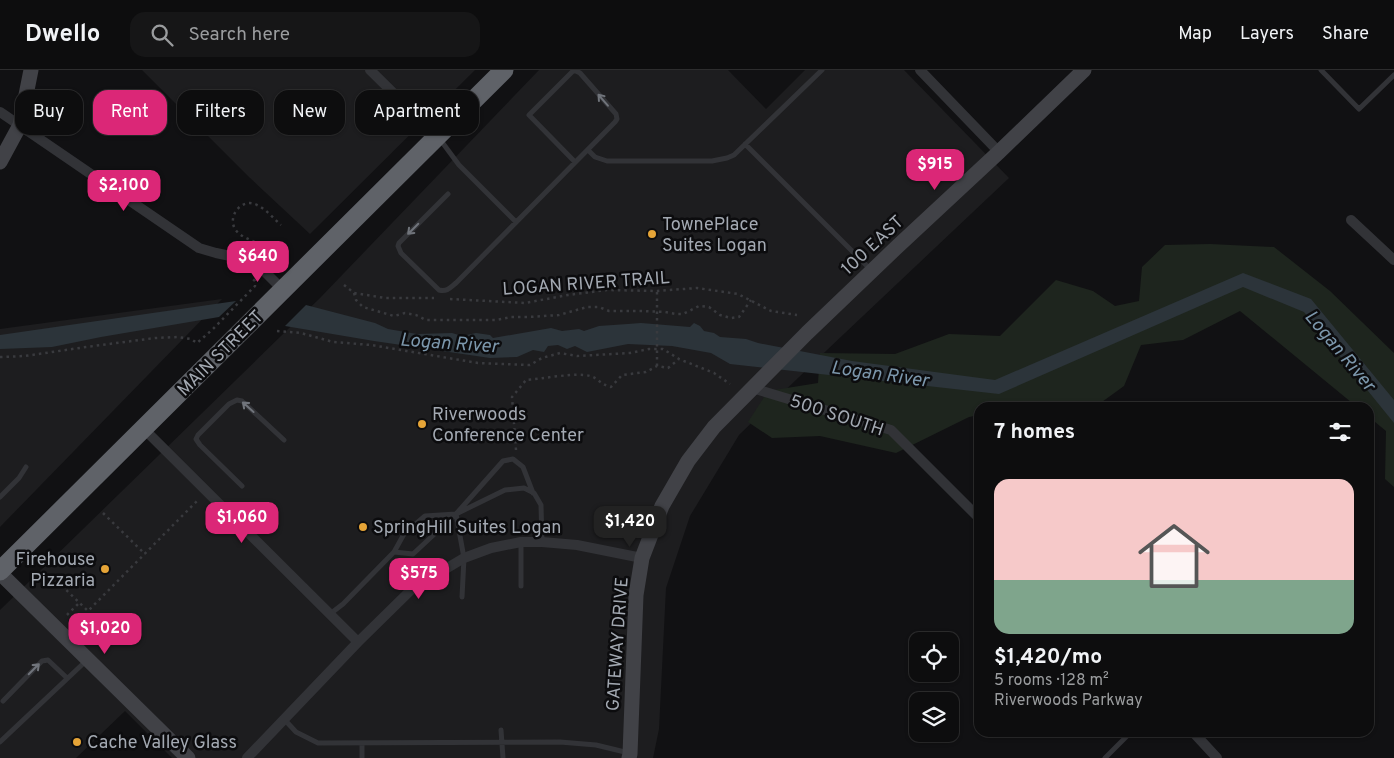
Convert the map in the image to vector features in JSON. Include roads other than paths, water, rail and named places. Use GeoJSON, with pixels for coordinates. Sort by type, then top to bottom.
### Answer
{"type":"FeatureCollection","features":[{"type":"Feature","properties":{"kind":"highway","name":"MAIN STREET"},"geometry":{"type":"LineString","coordinates":[[0,572],[504,70]]}},
{"type":"Feature","properties":{"kind":"main road"},"geometry":{"type":"LineString","coordinates":[[27,90],[31,70]]}},
{"type":"Feature","properties":{"kind":"main road","name":"100 EAST"},"geometry":{"type":"LineString","coordinates":[[752,388],[807,333],[1084,70]]}},
{"type":"Feature","properties":{"kind":"main road"},"geometry":{"type":"LineString","coordinates":[[0,162],[15,134]]}},
{"type":"Feature","properties":{"kind":"main road","name":"GATEWAY DRIVE"},"geometry":{"type":"LineString","coordinates":[[629,756],[636,595],[642,558],[662,506],[688,461],[714,427],[752,388]]}},
{"type":"Feature","properties":{"kind":"main road"},"geometry":{"type":"LineString","coordinates":[[0,572],[188,758]]}},
{"type":"Feature","properties":{"kind":"street"},"geometry":{"type":"LineString","coordinates":[[370,70],[437,136]]}},
{"type":"Feature","properties":{"kind":"street"},"geometry":{"type":"LineString","coordinates":[[920,70],[999,152]]}},
{"type":"Feature","properties":{"kind":"street"},"geometry":{"type":"LineString","coordinates":[[0,112],[15,122]]}},
{"type":"Feature","properties":{"kind":"street"},"geometry":{"type":"LineString","coordinates":[[35,135],[199,248],[245,259],[260,267],[283,290]]}},
{"type":"Feature","properties":{"kind":"street"},"geometry":{"type":"LineString","coordinates":[[1351,220],[1394,260]]}},
{"type":"Feature","properties":{"kind":"street","name":"500 SOUTH"},"geometry":{"type":"LineString","coordinates":[[752,388],[891,430],[974,513]]}},
{"type":"Feature","properties":{"kind":"street"},"geometry":{"type":"LineString","coordinates":[[144,429],[358,642]]}},
{"type":"Feature","properties":{"kind":"street"},"geometry":{"type":"LineString","coordinates":[[247,758],[358,642],[412,589],[464,558],[491,548],[521,542],[542,542],[577,544],[642,558]]}},
{"type":"Feature","properties":{"kind":"street"},"geometry":{"type":"LineString","coordinates":[[1198,737],[1217,758]]}},
{"type":"Feature","properties":{"kind":"lane"},"geometry":{"type":"LineString","coordinates":[[588,150],[595,157],[607,161],[712,161],[727,158],[734,155],[822,70]]}},
{"type":"Feature","properties":{"kind":"lane"},"geometry":{"type":"LineString","coordinates":[[1321,70],[1359,109],[1394,75]]}},
{"type":"Feature","properties":{"kind":"lane"},"geometry":{"type":"LineString","coordinates":[[448,194],[398,246],[401,253],[439,290],[444,291],[450,288],[576,162],[588,150],[617,119],[616,114],[580,73],[573,71],[529,115],[576,162]]}},
{"type":"Feature","properties":{"kind":"lane"},"geometry":{"type":"LineString","coordinates":[[437,136],[458,165],[516,222]]}},
{"type":"Feature","properties":{"kind":"lane"},"geometry":{"type":"LineString","coordinates":[[745,144],[872,271]]}},
{"type":"Feature","properties":{"kind":"lane"},"geometry":{"type":"LineString","coordinates":[[242,486],[200,445],[196,439],[198,435],[229,404],[237,400],[242,401],[284,440]]}},
{"type":"Feature","properties":{"kind":"lane"},"geometry":{"type":"LineString","coordinates":[[394,552],[413,554],[456,514],[503,462],[513,459],[522,467],[542,505],[542,542]]}},
{"type":"Feature","properties":{"kind":"lane"},"geometry":{"type":"LineString","coordinates":[[0,497],[26,468]]}},
{"type":"Feature","properties":{"kind":"lane"},"geometry":{"type":"LineString","coordinates":[[330,614],[343,604],[394,552],[404,534],[425,516],[456,514],[505,490],[524,488],[534,493]]}},
{"type":"Feature","properties":{"kind":"lane"},"geometry":{"type":"LineString","coordinates":[[456,514],[464,558],[462,597]]}},
{"type":"Feature","properties":{"kind":"lane"},"geometry":{"type":"LineString","coordinates":[[521,542],[521,586]]}},
{"type":"Feature","properties":{"kind":"lane"},"geometry":{"type":"LineString","coordinates":[[3,701],[42,661],[48,660],[67,678]]}},
{"type":"Feature","properties":{"kind":"lane"},"geometry":{"type":"LineString","coordinates":[[0,742],[88,660]]}},
{"type":"Feature","properties":{"kind":"lane"},"geometry":{"type":"LineString","coordinates":[[284,719],[296,732],[318,743],[560,742],[596,745],[629,756]]}},
{"type":"Feature","properties":{"kind":"lane"},"geometry":{"type":"LineString","coordinates":[[501,730],[502,758]]}},
{"type":"Feature","properties":{"kind":"lane"},"geometry":{"type":"LineString","coordinates":[[1105,758],[1126,737]]}},
{"type":"Feature","properties":{"kind":"lane"},"geometry":{"type":"LineString","coordinates":[[362,743],[362,758]]}},
{"type":"Feature","properties":{"kind":"water","name":"Logan River"},"geometry":{"type":"Polygon","coordinates":[[[1243,273],[1311,299],[1394,400],[1394,423],[1304,312],[1243,287],[999,394],[730,364],[711,353],[672,346],[628,344],[587,352],[575,346],[567,349],[558,345],[548,346],[544,352],[533,350],[517,357],[490,358],[285,326],[306,305],[375,323],[388,329],[417,334],[452,333],[462,336],[476,333],[490,335],[493,338],[551,328],[562,331],[579,329],[584,331],[599,326],[641,323],[690,327],[694,323],[704,331],[714,333],[720,337],[746,339],[852,361],[995,380],[1243,273]]]}},
{"type":"Feature","properties":{"kind":"water"},"geometry":{"type":"Polygon","coordinates":[[[236,301],[219,317],[52,347],[0,349],[0,335],[236,301]]]}},
{"type":"Feature","properties":{"kind":"place","name":"TownePlace Suites Logan"},"geometry":{"type":"Point","coordinates":[652,234]}},
{"type":"Feature","properties":{"kind":"place","name":"Riverwoods Conference Center"},"geometry":{"type":"Point","coordinates":[422,424]}},
{"type":"Feature","properties":{"kind":"place","name":"SpringHill Suites Logan"},"geometry":{"type":"Point","coordinates":[363,527]}},
{"type":"Feature","properties":{"kind":"place","name":"Firehouse Pizzaria"},"geometry":{"type":"Point","coordinates":[105,569]}},
{"type":"Feature","properties":{"kind":"place","name":"Cache Valley Glass"},"geometry":{"type":"Point","coordinates":[77,742]}}]}
